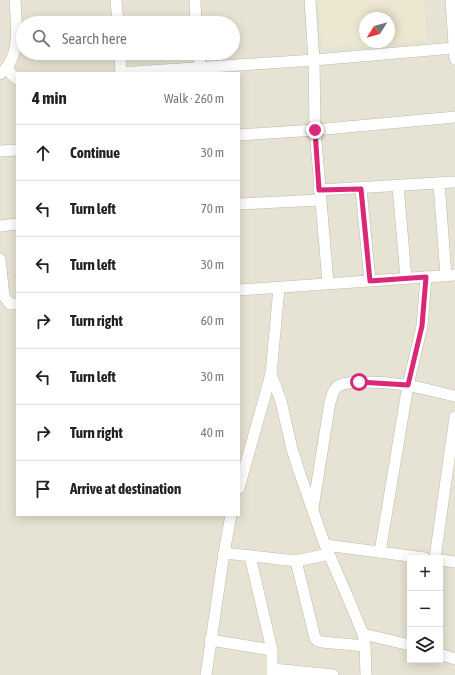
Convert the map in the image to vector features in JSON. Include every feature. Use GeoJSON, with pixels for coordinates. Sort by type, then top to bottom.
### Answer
{"type":"FeatureCollection","features":[{"type":"Feature","properties":{"kind":"street"},"geometry":{"type":"LineString","coordinates":[[15,0],[16,31],[14,54],[3,71],[16,78]]}},
{"type":"Feature","properties":{"kind":"street"},"geometry":{"type":"LineString","coordinates":[[116,0],[117,16]]}},
{"type":"Feature","properties":{"kind":"street"},"geometry":{"type":"LineString","coordinates":[[194,0],[195,16]]}},
{"type":"Feature","properties":{"kind":"street"},"geometry":{"type":"LineString","coordinates":[[310,0],[314,60],[315,130],[319,195],[328,283]]}},
{"type":"Feature","properties":{"kind":"street"},"geometry":{"type":"LineString","coordinates":[[161,72],[314,60],[455,54],[454,16],[451,0]]}},
{"type":"Feature","properties":{"kind":"street"},"geometry":{"type":"LineString","coordinates":[[120,60],[120,72]]}},
{"type":"Feature","properties":{"kind":"street"},"geometry":{"type":"LineString","coordinates":[[199,60],[200,68]]}},
{"type":"Feature","properties":{"kind":"street"},"geometry":{"type":"LineString","coordinates":[[240,135],[315,130],[455,117]]}},
{"type":"Feature","properties":{"kind":"street"},"geometry":{"type":"LineString","coordinates":[[0,151],[16,150]]}},
{"type":"Feature","properties":{"kind":"street"},"geometry":{"type":"LineString","coordinates":[[240,204],[361,189],[455,182]]}},
{"type":"Feature","properties":{"kind":"street"},"geometry":{"type":"LineString","coordinates":[[240,290],[450,276],[439,183]]}},
{"type":"Feature","properties":{"kind":"street"},"geometry":{"type":"LineString","coordinates":[[398,186],[406,278]]}},
{"type":"Feature","properties":{"kind":"street"},"geometry":{"type":"LineString","coordinates":[[361,189],[370,281]]}},
{"type":"Feature","properties":{"kind":"street"},"geometry":{"type":"LineString","coordinates":[[0,226],[16,224]]}},
{"type":"Feature","properties":{"kind":"street"},"geometry":{"type":"LineString","coordinates":[[0,259],[5,299],[10,304],[16,304]]}},
{"type":"Feature","properties":{"kind":"street"},"geometry":{"type":"LineString","coordinates":[[380,552],[408,385],[422,326],[426,277]]}},
{"type":"Feature","properties":{"kind":"street"},"geometry":{"type":"LineString","coordinates":[[240,484],[271,374],[279,288]]}},
{"type":"Feature","properties":{"kind":"street"},"geometry":{"type":"LineString","coordinates":[[271,374],[281,401],[294,456],[327,549],[350,600],[363,634],[366,675]]}},
{"type":"Feature","properties":{"kind":"street"},"geometry":{"type":"LineString","coordinates":[[313,509],[330,402],[334,389],[339,385],[359,382],[408,385],[455,396]]}},
{"type":"Feature","properties":{"kind":"street"},"geometry":{"type":"LineString","coordinates":[[435,555],[455,417]]}},
{"type":"Feature","properties":{"kind":"street"},"geometry":{"type":"LineString","coordinates":[[206,675],[210,640],[231,516]]}},
{"type":"Feature","properties":{"kind":"street"},"geometry":{"type":"LineString","coordinates":[[224,553],[296,561],[327,549],[380,552],[407,556]]}},
{"type":"Feature","properties":{"kind":"street"},"geometry":{"type":"LineString","coordinates":[[250,556],[272,650],[272,672],[333,675]]}},
{"type":"Feature","properties":{"kind":"street"},"geometry":{"type":"LineString","coordinates":[[443,560],[455,562]]}},
{"type":"Feature","properties":{"kind":"street"},"geometry":{"type":"LineString","coordinates":[[296,561],[315,638],[322,642],[365,646]]}},
{"type":"Feature","properties":{"kind":"street"},"geometry":{"type":"LineString","coordinates":[[363,634],[407,644]]}},
{"type":"Feature","properties":{"kind":"street"},"geometry":{"type":"LineString","coordinates":[[210,640],[272,650]]}},
{"type":"Feature","properties":{"kind":"street"},"geometry":{"type":"LineString","coordinates":[[443,655],[455,658]]}},
{"type":"Feature","properties":{"kind":"shaded area"},"geometry":{"type":"Polygon","coordinates":[[[0,0],[455,0],[455,675],[0,675],[0,0]]]}},
{"type":"Feature","properties":{"kind":"shaded area"},"geometry":{"type":"Polygon","coordinates":[[[318,0],[424,0],[427,40],[395,42],[395,12],[359,12],[359,45],[322,48],[318,0]]]}},
{"type":"Feature","properties":{"kind":"route"},"geometry":{"type":"LineString","coordinates":[[315,130],[319,190],[361,189],[370,281],[426,277],[422,326],[408,385],[359,382]]}}]}
